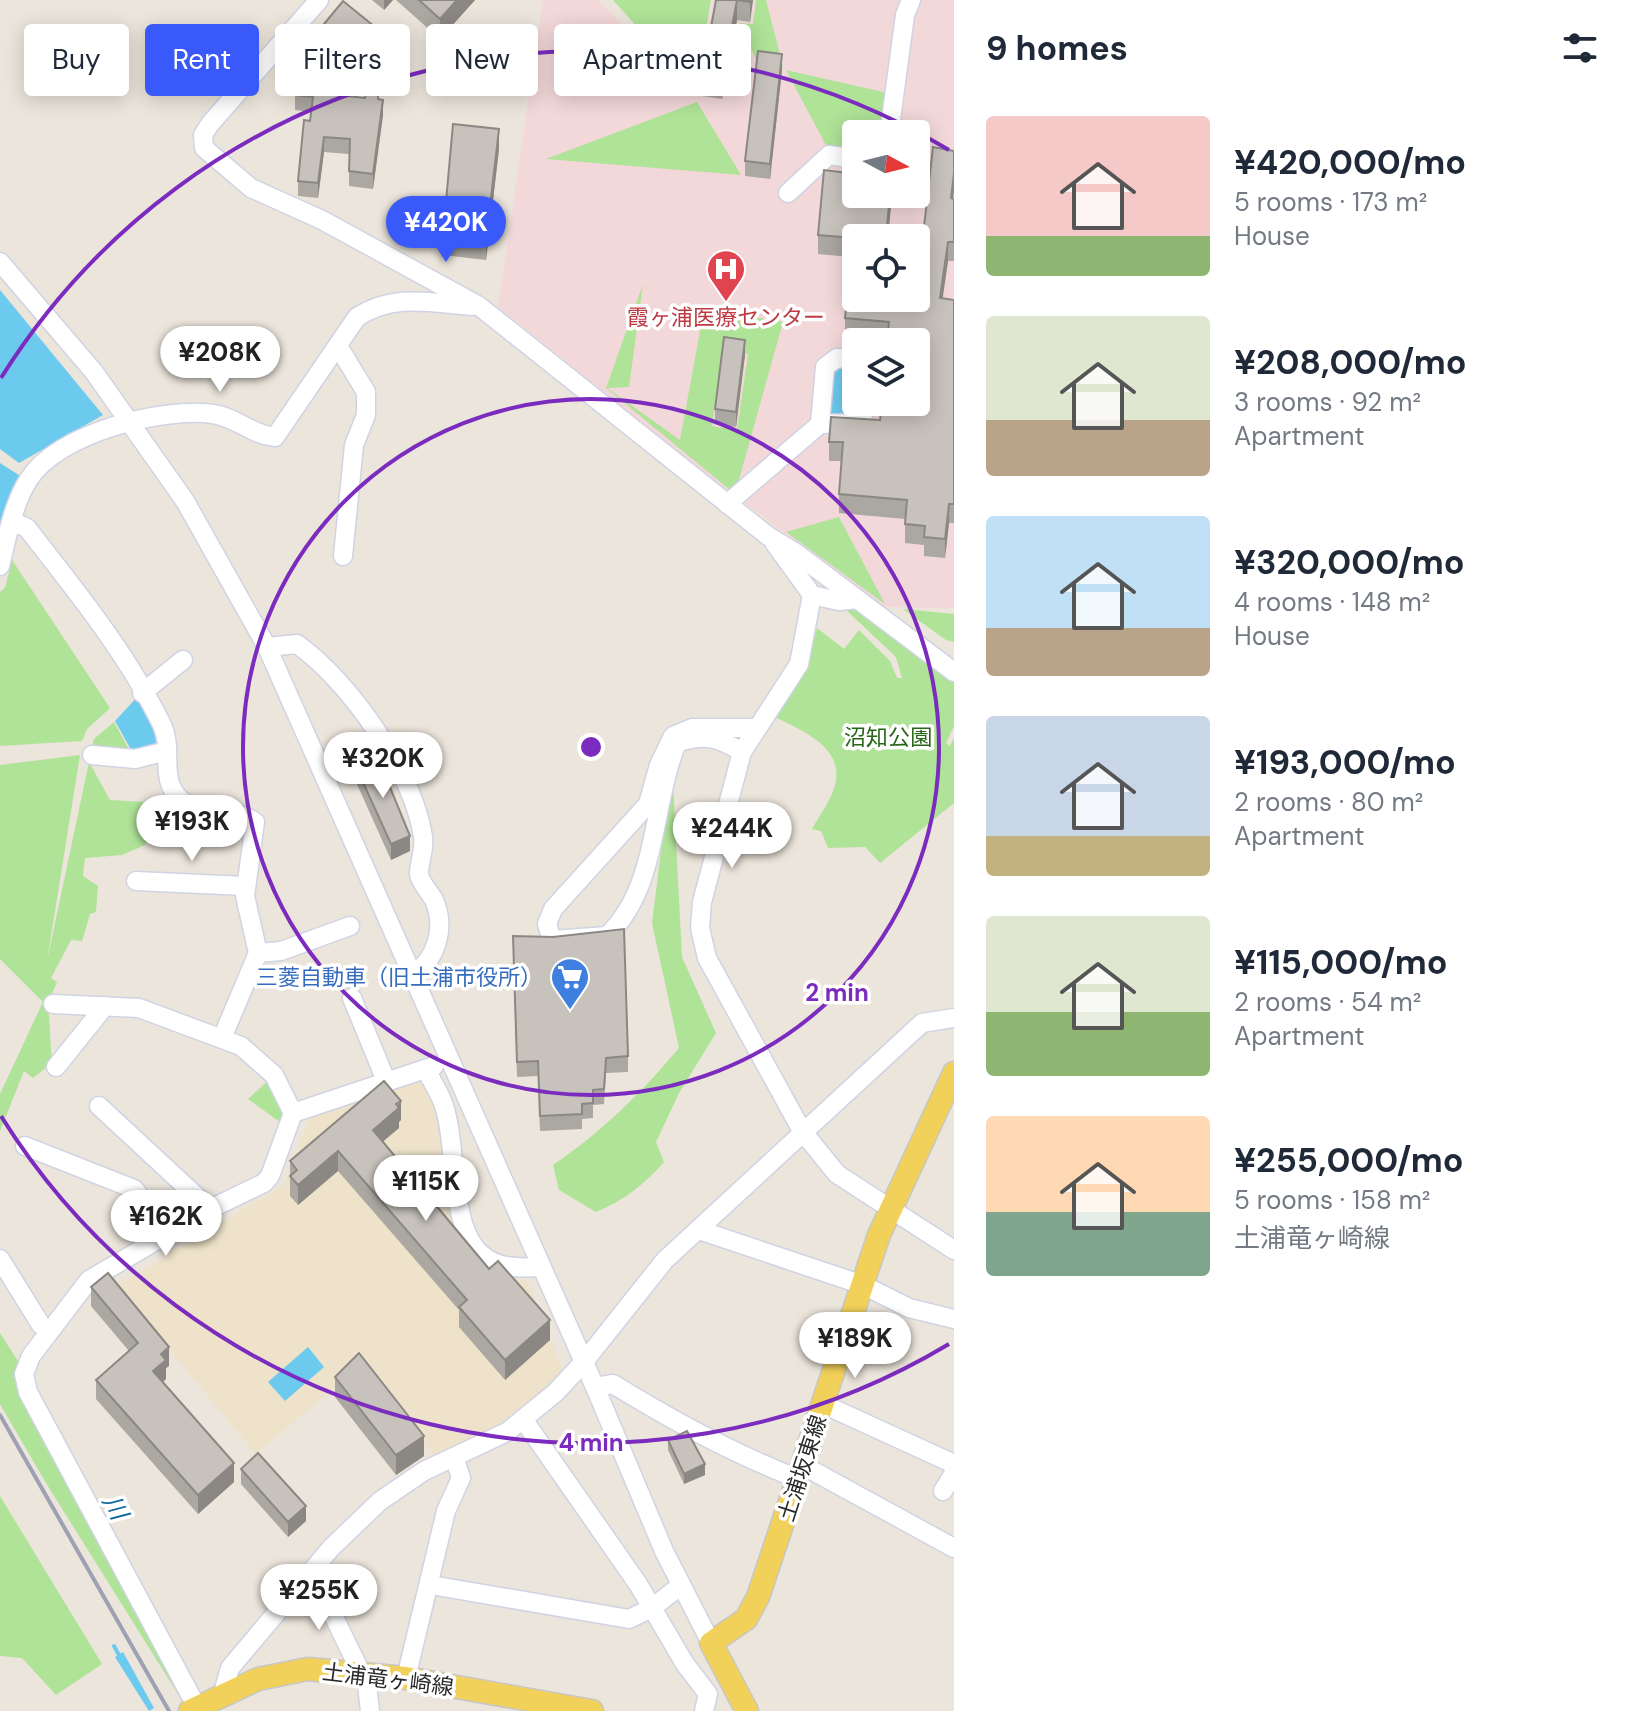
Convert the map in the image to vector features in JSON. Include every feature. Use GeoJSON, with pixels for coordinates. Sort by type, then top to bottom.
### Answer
{"type":"FeatureCollection","features":[{"type":"Feature","properties":{"kind":"main road","name":"土浦坂東線"},"geometry":{"type":"LineString","coordinates":[[711,1643],[738,1626],[752,1610],[890,1208],[946,1106],[954,1073]]}},
{"type":"Feature","properties":{"kind":"main road"},"geometry":{"type":"LineString","coordinates":[[711,1643],[747,1711]]}},
{"type":"Feature","properties":{"kind":"main road","name":"土浦竜ヶ崎線"},"geometry":{"type":"LineString","coordinates":[[195,1710],[223,1693],[283,1672],[308,1669],[406,1678],[592,1711]]}},
{"type":"Feature","properties":{"kind":"street"},"geometry":{"type":"LineString","coordinates":[[319,0],[210,124],[203,135],[204,148],[251,188],[322,220],[479,306],[768,536],[954,672]]}},
{"type":"Feature","properties":{"kind":"street"},"geometry":{"type":"LineString","coordinates":[[891,120],[905,15],[911,0]]}},
{"type":"Feature","properties":{"kind":"street"},"geometry":{"type":"LineString","coordinates":[[788,193],[829,155],[842,157]]}},
{"type":"Feature","properties":{"kind":"street"},"geometry":{"type":"LineString","coordinates":[[0,262],[94,372],[185,501],[267,647],[680,1586],[711,1643]]}},
{"type":"Feature","properties":{"kind":"street"},"geometry":{"type":"LineString","coordinates":[[0,566],[23,490],[38,467],[111,424],[210,413],[228,417],[261,435],[275,437],[357,317],[387,303],[414,299],[479,306]]}},
{"type":"Feature","properties":{"kind":"street"},"geometry":{"type":"LineString","coordinates":[[338,346],[366,392],[366,415],[354,445],[343,556]]}},
{"type":"Feature","properties":{"kind":"street"},"geometry":{"type":"LineString","coordinates":[[820,424],[825,367],[837,358],[842,359]]}},
{"type":"Feature","properties":{"kind":"street"},"geometry":{"type":"LineString","coordinates":[[727,504],[820,424],[856,423],[862,416]]}},
{"type":"Feature","properties":{"kind":"street"},"geometry":{"type":"LineString","coordinates":[[12,521],[27,528],[110,635],[162,724],[168,780],[180,799],[205,812],[240,814],[255,822],[245,886],[258,953],[222,1038]]}},
{"type":"Feature","properties":{"kind":"street"},"geometry":{"type":"LineString","coordinates":[[768,536],[812,595],[839,601],[857,599]]}},
{"type":"Feature","properties":{"kind":"street"},"geometry":{"type":"LineString","coordinates":[[812,595],[799,664],[742,752],[702,902],[700,928],[707,958],[723,993],[802,1131],[837,1174],[954,1250]]}},
{"type":"Feature","properties":{"kind":"street"},"geometry":{"type":"LineString","coordinates":[[267,647],[297,644],[317,658],[365,716],[410,789],[424,840],[419,876],[435,902],[441,933],[425,967],[411,975]]}},
{"type":"Feature","properties":{"kind":"street"},"geometry":{"type":"LineString","coordinates":[[142,693],[183,660]]}},
{"type":"Feature","properties":{"kind":"street"},"geometry":{"type":"LineString","coordinates":[[742,752],[717,737],[693,737],[677,743],[667,768],[635,903],[607,936],[552,940],[547,924],[553,909],[648,804],[659,765],[673,736],[692,728],[755,728]]}},
{"type":"Feature","properties":{"kind":"street"},"geometry":{"type":"LineString","coordinates":[[92,755],[135,759],[167,751]]}},
{"type":"Feature","properties":{"kind":"street"},"geometry":{"type":"LineString","coordinates":[[136,881],[245,886]]}},
{"type":"Feature","properties":{"kind":"street"},"geometry":{"type":"LineString","coordinates":[[258,953],[281,951],[350,926]]}},
{"type":"Feature","properties":{"kind":"street"},"geometry":{"type":"LineString","coordinates":[[352,998],[387,1083]]}},
{"type":"Feature","properties":{"kind":"street"},"geometry":{"type":"LineString","coordinates":[[53,1004],[105,1006],[162,1014],[241,1046],[274,1075],[293,1113],[270,1176],[264,1183],[210,1209],[89,1280],[26,1367],[24,1382],[28,1392],[195,1710]]}},
{"type":"Feature","properties":{"kind":"street"},"geometry":{"type":"LineString","coordinates":[[56,1067],[105,1006]]}},
{"type":"Feature","properties":{"kind":"street"},"geometry":{"type":"LineString","coordinates":[[223,1693],[230,1668],[312,1572],[380,1501],[424,1471],[507,1432],[523,1419],[583,1363],[665,1260],[802,1131],[922,1023],[954,1018]]}},
{"type":"Feature","properties":{"kind":"street"},"geometry":{"type":"LineString","coordinates":[[293,1113],[426,1070],[448,1059]]}},
{"type":"Feature","properties":{"kind":"street"},"geometry":{"type":"LineString","coordinates":[[426,1070],[443,1103],[460,1208],[480,1254],[503,1266],[540,1267]]}},
{"type":"Feature","properties":{"kind":"street"},"geometry":{"type":"LineString","coordinates":[[99,1106],[210,1209]]}},
{"type":"Feature","properties":{"kind":"street"},"geometry":{"type":"LineString","coordinates":[[25,1146],[134,1189],[168,1233]]}},
{"type":"Feature","properties":{"kind":"street"},"geometry":{"type":"LineString","coordinates":[[699,1230],[863,1285],[909,1308],[954,1319]]}},
{"type":"Feature","properties":{"kind":"street"},"geometry":{"type":"LineString","coordinates":[[0,1259],[41,1325],[49,1332]]}},
{"type":"Feature","properties":{"kind":"street"},"geometry":{"type":"LineString","coordinates":[[595,1387],[613,1384],[747,1460],[801,1472],[954,1548]]}},
{"type":"Feature","properties":{"kind":"street"},"geometry":{"type":"LineString","coordinates":[[823,1404],[954,1464]]}},
{"type":"Feature","properties":{"kind":"street"},"geometry":{"type":"LineString","coordinates":[[523,1419],[708,1694],[704,1711]]}},
{"type":"Feature","properties":{"kind":"street"},"geometry":{"type":"LineString","coordinates":[[406,1678],[415,1630],[431,1585],[446,1511],[461,1478],[454,1457]]}},
{"type":"Feature","properties":{"kind":"street"},"geometry":{"type":"LineString","coordinates":[[943,1491],[954,1473]]}},
{"type":"Feature","properties":{"kind":"street"},"geometry":{"type":"LineString","coordinates":[[312,1572],[367,1685],[370,1711]]}},
{"type":"Feature","properties":{"kind":"street"},"geometry":{"type":"LineString","coordinates":[[431,1585],[629,1619],[652,1608],[680,1586]]}},
{"type":"Feature","properties":{"kind":"shaded area","name":"霞ヶ浦医療センター"},"geometry":{"type":"Polygon","coordinates":[[[543,0],[598,0],[622,24],[554,24],[554,96],[697,97],[751,96],[751,24],[709,24],[713,0],[954,0],[954,608],[883,607],[694,465],[498,307],[529,96],[538,96],[538,34],[543,0]]]}},
{"type":"Feature","properties":{"kind":"shaded area"},"geometry":{"type":"Polygon","coordinates":[[[424,1079],[438,1116],[449,1200],[490,1271],[528,1282],[563,1371],[549,1390],[504,1426],[437,1458],[360,1365],[256,1454],[116,1286],[284,1185],[310,1116],[424,1079]]]}},
{"type":"Feature","properties":{"kind":"green space"},"geometry":{"type":"Polygon","coordinates":[[[613,0],[711,0],[707,24],[635,24],[613,0]]]}},
{"type":"Feature","properties":{"kind":"green space"},"geometry":{"type":"Polygon","coordinates":[[[756,0],[766,0],[783,66],[757,62],[751,48],[751,24],[740,23],[753,24],[756,0]]]}},
{"type":"Feature","properties":{"kind":"green space"},"geometry":{"type":"Polygon","coordinates":[[[786,70],[892,94],[887,120],[842,120],[842,153],[829,151],[786,70]]]}},
{"type":"Feature","properties":{"kind":"green space"},"geometry":{"type":"Polygon","coordinates":[[[697,102],[741,175],[546,159],[697,102]]]}},
{"type":"Feature","properties":{"kind":"green space"},"geometry":{"type":"Polygon","coordinates":[[[643,284],[629,387],[607,388],[680,440],[704,309],[783,322],[735,494],[606,388],[643,284]],[[722,350],[712,426],[737,430],[748,354],[722,350]]]}},
{"type":"Feature","properties":{"kind":"green space"},"geometry":{"type":"Polygon","coordinates":[[[839,517],[885,604],[786,532],[839,517]]]}},
{"type":"Feature","properties":{"kind":"green space"},"geometry":{"type":"Polygon","coordinates":[[[12,560],[110,708],[87,729],[82,741],[0,746],[0,592],[5,588],[12,560]]]}},
{"type":"Feature","properties":{"kind":"green space","name":"沼知公園"},"geometry":{"type":"Polygon","coordinates":[[[845,609],[855,610],[954,681],[954,726],[946,743],[950,746],[954,738],[954,803],[880,863],[865,847],[828,848],[821,831],[812,829],[835,785],[833,760],[818,741],[773,716],[803,673],[817,628],[844,649],[859,630],[890,661],[897,678],[902,678],[896,657],[845,609]]]}},
{"type":"Feature","properties":{"kind":"green space"},"geometry":{"type":"Polygon","coordinates":[[[903,609],[954,614],[954,642],[946,640],[903,609]]]}},
{"type":"Feature","properties":{"kind":"green space"},"geometry":{"type":"Polygon","coordinates":[[[114,722],[132,755],[91,748],[94,739],[114,722]]]}},
{"type":"Feature","properties":{"kind":"green space"},"geometry":{"type":"Polygon","coordinates":[[[80,755],[47,961],[89,762],[110,800],[177,804],[174,834],[150,834],[145,845],[122,855],[85,858],[83,876],[98,886],[96,912],[90,914],[82,941],[71,940],[51,978],[57,982],[48,1003],[52,1063],[33,1078],[24,1071],[0,1131],[0,1094],[43,1002],[0,959],[0,765],[80,755]]]}},
{"type":"Feature","properties":{"kind":"green space"},"geometry":{"type":"Polygon","coordinates":[[[672,763],[682,957],[716,1033],[679,1093],[656,1142],[664,1162],[633,1191],[596,1212],[559,1190],[553,1165],[620,1111],[679,1048],[652,923],[672,763]]]}},
{"type":"Feature","properties":{"kind":"green space"},"geometry":{"type":"Polygon","coordinates":[[[270,1079],[288,1113],[281,1123],[248,1099],[270,1079]]]}},
{"type":"Feature","properties":{"kind":"green space"},"geometry":{"type":"Polygon","coordinates":[[[0,1333],[19,1363],[17,1384],[21,1394],[181,1699],[0,1404],[0,1333]]]}},
{"type":"Feature","properties":{"kind":"green space"},"geometry":{"type":"Polygon","coordinates":[[[0,1496],[102,1664],[56,1695],[22,1658],[0,1656],[0,1496]]]}},
{"type":"Feature","properties":{"kind":"water"},"geometry":{"type":"Polygon","coordinates":[[[0,290],[103,415],[19,463],[0,449],[0,290]]]}},
{"type":"Feature","properties":{"kind":"water"},"geometry":{"type":"Polygon","coordinates":[[[842,367],[842,416],[846,416],[823,421],[829,369],[842,367]]]}},
{"type":"Feature","properties":{"kind":"water"},"geometry":{"type":"Polygon","coordinates":[[[0,463],[25,479],[0,552],[0,463]]]}},
{"type":"Feature","properties":{"kind":"water"},"geometry":{"type":"Polygon","coordinates":[[[140,694],[165,749],[134,755],[115,721],[140,694]]]}},
{"type":"Feature","properties":{"kind":"water"},"geometry":{"type":"Polygon","coordinates":[[[308,1347],[324,1367],[285,1401],[268,1382],[308,1347]]]}},
{"type":"Feature","properties":{"kind":"water"},"geometry":{"type":"Polygon","coordinates":[[[123,1652],[154,1708],[149,1711],[115,1657],[123,1652]]]}},
{"type":"Feature","properties":{"kind":"building"},"geometry":{"type":"Polygon","coordinates":[[[419,0],[457,0],[440,19],[419,0]]]}},
{"type":"Feature","properties":{"kind":"building"},"geometry":{"type":"Polygon","coordinates":[[[716,0],[737,0],[732,24],[712,24],[716,0]]]}},
{"type":"Feature","properties":{"kind":"building"},"geometry":{"type":"Polygon","coordinates":[[[343,1],[371,24],[324,24],[343,1]]]}},
{"type":"Feature","properties":{"kind":"building"},"geometry":{"type":"Polygon","coordinates":[[[758,51],[782,54],[770,164],[745,161],[758,51]]]}},
{"type":"Feature","properties":{"kind":"building"},"geometry":{"type":"Polygon","coordinates":[[[304,96],[378,96],[383,100],[373,174],[349,171],[350,139],[324,137],[318,183],[298,181],[304,120],[310,121],[313,97],[304,96]]]}},
{"type":"Feature","properties":{"kind":"building"},"geometry":{"type":"Polygon","coordinates":[[[453,124],[499,129],[486,240],[443,235],[453,124]]]}},
{"type":"Feature","properties":{"kind":"building"},"geometry":{"type":"Polygon","coordinates":[[[933,147],[954,151],[951,198],[954,199],[954,242],[948,242],[940,298],[954,300],[954,504],[949,504],[945,539],[924,537],[925,526],[905,524],[907,500],[839,494],[843,442],[829,442],[831,417],[880,420],[880,416],[930,416],[930,328],[888,328],[889,322],[845,318],[846,312],[930,312],[930,224],[924,224],[926,208],[930,208],[933,147]]]}},
{"type":"Feature","properties":{"kind":"building"},"geometry":{"type":"Polygon","coordinates":[[[824,170],[842,172],[842,208],[889,208],[887,224],[842,224],[842,237],[818,235],[824,170]]]}},
{"type":"Feature","properties":{"kind":"building"},"geometry":{"type":"Polygon","coordinates":[[[724,337],[745,340],[736,412],[715,409],[724,337]]]}},
{"type":"Feature","properties":{"kind":"building"},"geometry":{"type":"Polygon","coordinates":[[[378,758],[410,836],[391,844],[356,767],[378,758]]]}},
{"type":"Feature","properties":{"kind":"building","name":"三菱自動車（旧土浦市役所）"},"geometry":{"type":"Polygon","coordinates":[[[624,929],[628,1056],[606,1058],[604,1089],[593,1090],[593,1103],[582,1104],[582,1114],[540,1116],[538,1061],[517,1062],[513,936],[553,937],[624,929]]]}},
{"type":"Feature","properties":{"kind":"building"},"geometry":{"type":"Polygon","coordinates":[[[384,1081],[401,1101],[396,1104],[399,1108],[373,1130],[489,1269],[498,1261],[550,1320],[505,1360],[459,1307],[467,1300],[338,1151],[298,1185],[290,1176],[297,1170],[290,1161],[384,1081]]]}},
{"type":"Feature","properties":{"kind":"building"},"geometry":{"type":"Polygon","coordinates":[[[108,1273],[169,1347],[161,1354],[166,1360],[153,1371],[234,1463],[198,1495],[96,1380],[138,1343],[91,1287],[108,1273]]]}},
{"type":"Feature","properties":{"kind":"building"},"geometry":{"type":"Polygon","coordinates":[[[359,1353],[424,1436],[396,1455],[335,1377],[359,1353]]]}},
{"type":"Feature","properties":{"kind":"building"},"geometry":{"type":"Polygon","coordinates":[[[687,1431],[705,1464],[684,1474],[668,1440],[687,1431]]]}},
{"type":"Feature","properties":{"kind":"building"},"geometry":{"type":"Polygon","coordinates":[[[258,1453],[306,1506],[288,1522],[241,1469],[258,1453]]]}},
{"type":"Feature","properties":{"kind":"waterway"},"geometry":{"type":"LineString","coordinates":[[114,1646],[120,1657]]}},
{"type":"Feature","properties":{"kind":"railway"},"geometry":{"type":"LineString","coordinates":[[0,1415],[169,1711]]}},
{"type":"Feature","properties":{"kind":"place","name":"霞ヶ浦医療センター"},"geometry":{"type":"Point","coordinates":[726,303]}},
{"type":"Feature","properties":{"kind":"place","name":"三菱自動車（旧土浦市役所）"},"geometry":{"type":"Point","coordinates":[570,1011]}},
{"type":"Feature","properties":{"kind":"water label","name":"川"},"geometry":{"type":"Point","coordinates":[115,1507]}}]}
